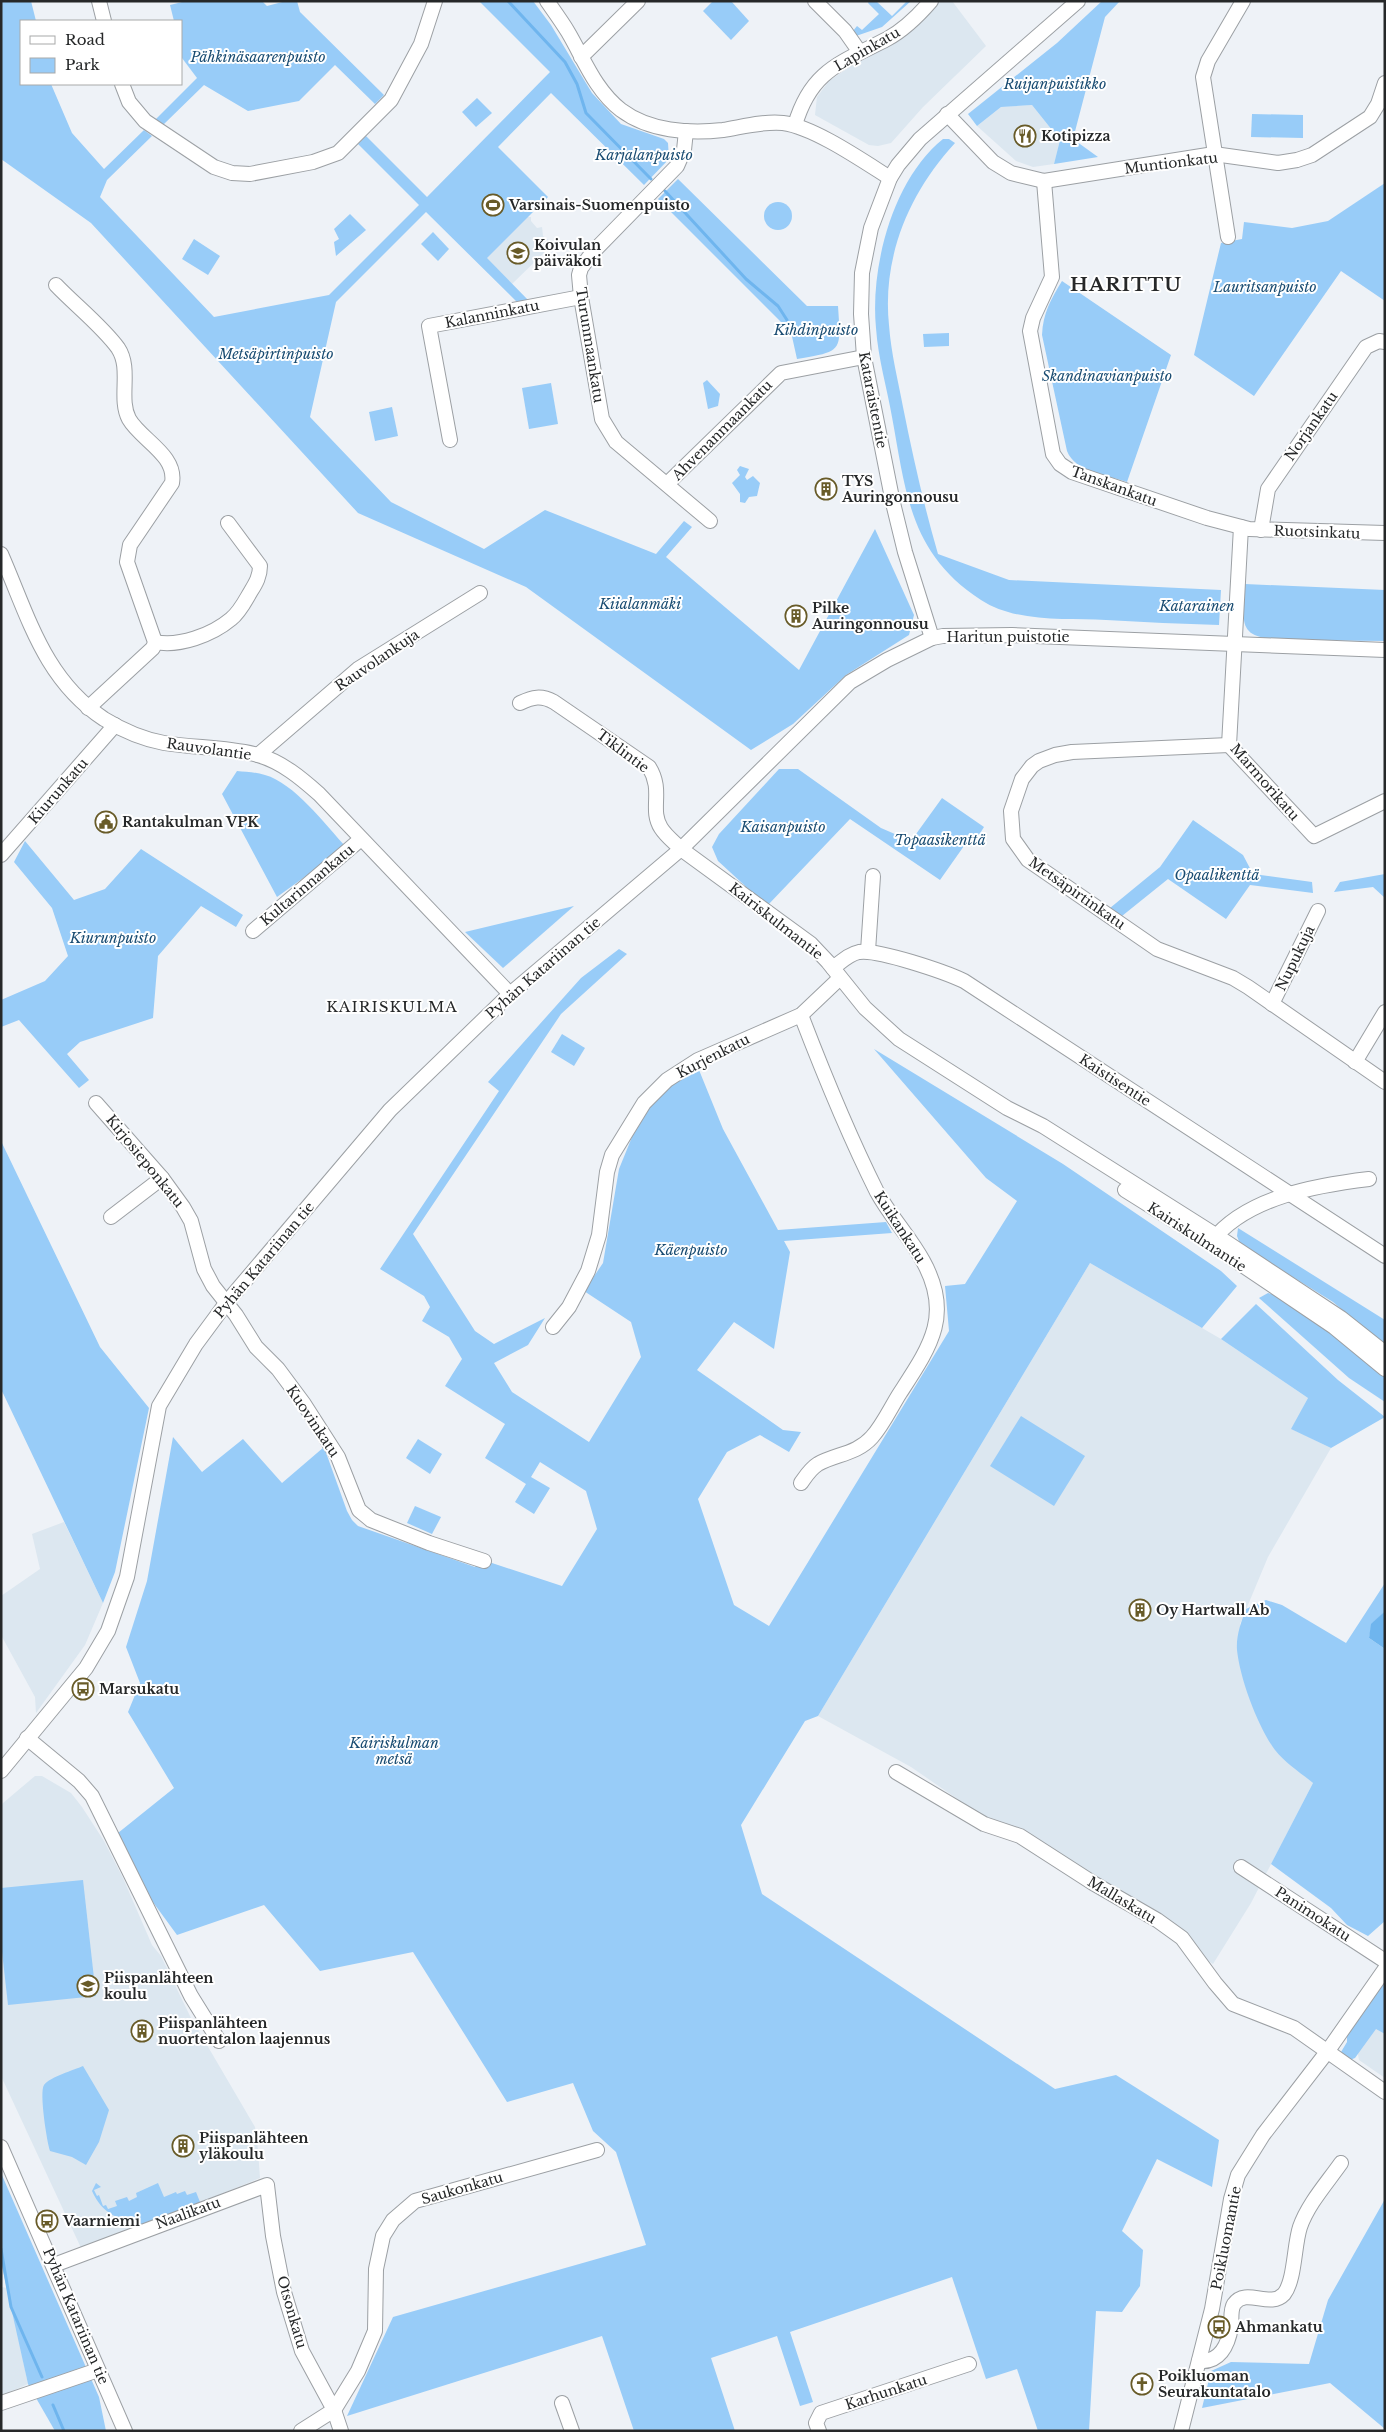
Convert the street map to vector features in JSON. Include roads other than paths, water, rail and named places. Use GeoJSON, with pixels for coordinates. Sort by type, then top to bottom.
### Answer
{"type":"FeatureCollection","features":[{"type":"Feature","properties":{"kind":"street"},"geometry":{"type":"LineString","coordinates":[[99,1],[104,20]]}},
{"type":"Feature","properties":{"kind":"street"},"geometry":{"type":"LineString","coordinates":[[547,1],[600,88],[621,110],[651,124],[686,131],[721,130],[765,123],[795,125],[890,178]]}},
{"type":"Feature","properties":{"kind":"street"},"geometry":{"type":"LineString","coordinates":[[581,57],[638,1]]}},
{"type":"Feature","properties":{"kind":"street"},"geometry":{"type":"LineString","coordinates":[[815,1],[845,31],[859,51]]}},
{"type":"Feature","properties":{"kind":"street","name":"Lapinkatu"},"geometry":{"type":"LineString","coordinates":[[795,125],[806,97],[826,73],[859,51],[888,39],[901,30],[931,1]]}},
{"type":"Feature","properties":{"kind":"street","name":"Kataraistentie"},"geometry":{"type":"LineString","coordinates":[[932,638],[904,552],[864,357],[861,314],[862,273],[871,228],[890,178],[898,165],[920,139],[1057,22],[1078,1]]}},
{"type":"Feature","properties":{"kind":"street"},"geometry":{"type":"LineString","coordinates":[[1228,236],[1203,88],[1204,70],[1244,1]]}},
{"type":"Feature","properties":{"kind":"street"},"geometry":{"type":"LineString","coordinates":[[122,85],[130,102],[145,121],[214,167],[232,173],[250,174],[313,162],[338,152],[391,100],[421,44],[434,2]]}},
{"type":"Feature","properties":{"kind":"street","name":"Muntionkatu"},"geometry":{"type":"LineString","coordinates":[[947,114],[993,162],[1011,173],[1044,181],[1214,154],[1278,163],[1297,160],[1312,155],[1370,117],[1378,104],[1385,83]]}},
{"type":"Feature","properties":{"kind":"street","name":"Turunmaankatu"},"geometry":{"type":"LineString","coordinates":[[686,131],[684,150],[677,166],[586,261],[579,275],[581,297],[605,426],[616,442],[710,521]]}},
{"type":"Feature","properties":{"kind":"street","name":"Tanskankatu"},"geometry":{"type":"LineString","coordinates":[[1044,181],[1052,277],[1033,318],[1030,331],[1053,454],[1060,464],[1072,472],[1250,529]]}},
{"type":"Feature","properties":{"kind":"street"},"geometry":{"type":"LineString","coordinates":[[56,285],[117,347],[124,361],[128,417],[172,469],[172,483],[130,545],[127,553],[127,562],[156,642],[153,648],[88,708]]}},
{"type":"Feature","properties":{"kind":"street","name":"Kalanninkatu"},"geometry":{"type":"LineString","coordinates":[[450,440],[429,326],[581,297]]}},
{"type":"Feature","properties":{"kind":"street","name":"Norjankatu"},"geometry":{"type":"LineString","coordinates":[[1235,644],[1250,529],[1268,489],[1366,347],[1379,341],[1385,342]]}},
{"type":"Feature","properties":{"kind":"street","name":"Ahvenanmaankatu"},"geometry":{"type":"LineString","coordinates":[[667,484],[780,373],[864,357]]}},
{"type":"Feature","properties":{"kind":"street"},"geometry":{"type":"LineString","coordinates":[[156,642],[176,644],[219,627],[232,619],[258,579],[260,566],[228,523]]}},
{"type":"Feature","properties":{"kind":"street","name":"Ruotsinkatu"},"geometry":{"type":"LineString","coordinates":[[1250,529],[1385,534]]}},
{"type":"Feature","properties":{"kind":"street","name":"Rauvolantie"},"geometry":{"type":"LineString","coordinates":[[1,554],[41,647],[55,672],[70,692],[88,708],[115,726],[130,733],[162,743],[258,755],[279,764],[298,776],[319,794],[510,994]]}},
{"type":"Feature","properties":{"kind":"street","name":"Rauvolankuja"},"geometry":{"type":"LineString","coordinates":[[258,755],[358,670],[480,593]]}},
{"type":"Feature","properties":{"kind":"street","name":"Haritun puistotie"},"geometry":{"type":"LineString","coordinates":[[680,848],[850,682],[887,660],[932,638],[943,636],[1012,635],[1385,650]]}},
{"type":"Feature","properties":{"kind":"street","name":"Marmorikatu"},"geometry":{"type":"LineString","coordinates":[[1235,644],[1229,745],[1314,836],[1385,802]]}},
{"type":"Feature","properties":{"kind":"street","name":"Tiklintie"},"geometry":{"type":"LineString","coordinates":[[520,703],[532,697],[549,700],[649,768],[656,777],[658,788],[657,820],[661,829],[680,848]]}},
{"type":"Feature","properties":{"kind":"street","name":"Kiurunkatu"},"geometry":{"type":"LineString","coordinates":[[1,855],[115,726]]}},
{"type":"Feature","properties":{"kind":"street","name":"Metsäpirtinkatu"},"geometry":{"type":"LineString","coordinates":[[1229,745],[1085,751],[1063,753],[1047,758],[1032,766],[1018,786],[1011,811],[1011,830],[1017,847],[1028,860],[1157,949],[1232,978],[1385,1082]]}},
{"type":"Feature","properties":{"kind":"street","name":"Kultarinnankatu"},"geometry":{"type":"LineString","coordinates":[[253,931],[361,839]]}},
{"type":"Feature","properties":{"kind":"street","name":"Kairiskulmantie"},"geometry":{"type":"LineString","coordinates":[[680,848],[811,944],[865,1008],[899,1039],[1008,1108],[1038,1134],[1074,1158],[1214,1240],[1341,1318],[1385,1353]]}},
{"type":"Feature","properties":{"kind":"street","name":"Pyhän Katariinan tie"},"geometry":{"type":"LineString","coordinates":[[1,1771],[86,1668],[108,1631],[127,1577],[159,1406],[196,1344],[227,1302],[390,1110],[510,994],[680,848]]}},
{"type":"Feature","properties":{"kind":"street"},"geometry":{"type":"LineString","coordinates":[[836,973],[851,955],[868,952],[873,876]]}},
{"type":"Feature","properties":{"kind":"street","name":"Nupukuja"},"geometry":{"type":"LineString","coordinates":[[1272,1004],[1318,911]]}},
{"type":"Feature","properties":{"kind":"street","name":"Kaistisentie"},"geometry":{"type":"LineString","coordinates":[[868,952],[943,973],[964,981],[1385,1256]]}},
{"type":"Feature","properties":{"kind":"street","name":"Kurjenkatu"},"geometry":{"type":"LineString","coordinates":[[553,1327],[569,1307],[588,1271],[599,1235],[607,1172],[612,1155],[644,1103],[667,1080],[698,1060],[801,1015],[836,973]]}},
{"type":"Feature","properties":{"kind":"street"},"geometry":{"type":"LineString","coordinates":[[1354,1062],[1385,1012]]}},
{"type":"Feature","properties":{"kind":"street","name":"Kuikankatu"},"geometry":{"type":"LineString","coordinates":[[801,1015],[847,1132],[879,1195],[923,1260],[935,1289],[936,1319],[936,1326],[924,1356],[872,1437],[850,1452],[820,1463],[811,1469],[801,1483]]}},
{"type":"Feature","properties":{"kind":"street","name":"Kirjosieponkatu"},"geometry":{"type":"LineString","coordinates":[[96,1103],[162,1178],[191,1221],[204,1269],[213,1286],[227,1302]]}},
{"type":"Feature","properties":{"kind":"street"},"geometry":{"type":"LineString","coordinates":[[110,1217],[162,1178]]}},
{"type":"Feature","properties":{"kind":"street"},"geometry":{"type":"LineString","coordinates":[[1214,1240],[1241,1217],[1289,1193],[1369,1178]]}},
{"type":"Feature","properties":{"kind":"street","name":"Kairiskulmantie"},"geometry":{"type":"LineString","coordinates":[[1214,1240],[1334,1327],[1385,1369]]}},
{"type":"Feature","properties":{"kind":"street","name":"Kuovinkatu"},"geometry":{"type":"LineString","coordinates":[[227,1302],[256,1347],[278,1369],[304,1404],[338,1457],[359,1510],[371,1520],[429,1543],[484,1561]]}},
{"type":"Feature","properties":{"kind":"street"},"geometry":{"type":"LineString","coordinates":[[28,1738],[79,1781],[92,1796],[187,1988],[219,2041]]}},
{"type":"Feature","properties":{"kind":"street","name":"Mallaskatu"},"geometry":{"type":"LineString","coordinates":[[896,1772],[984,1824],[1020,1836],[1093,1883],[1157,1920],[1182,1938],[1214,1983],[1233,2004],[1294,2028],[1385,2092]]}},
{"type":"Feature","properties":{"kind":"street","name":"Panimokatu"},"geometry":{"type":"LineString","coordinates":[[1241,1867],[1385,1961]]}},
{"type":"Feature","properties":{"kind":"street","name":"Poikluomantie"},"geometry":{"type":"LineString","coordinates":[[1182,2431],[1212,2308],[1231,2199],[1238,2175],[1263,2135],[1327,2052],[1385,1969]]}},
{"type":"Feature","properties":{"kind":"street","name":"Pyhän Katariinan tie"},"geometry":{"type":"LineString","coordinates":[[1,2147],[125,2431]]}},
{"type":"Feature","properties":{"kind":"street","name":"Saukonkatu"},"geometry":{"type":"LineString","coordinates":[[301,2431],[334,2410],[358,2371],[375,2331],[376,2269],[382,2236],[393,2220],[414,2201],[597,2150]]}},
{"type":"Feature","properties":{"kind":"street"},"geometry":{"type":"LineString","coordinates":[[1199,2361],[1208,2362],[1219,2356],[1228,2339],[1234,2304],[1239,2300],[1252,2297],[1274,2300],[1284,2293],[1289,2281],[1297,2237],[1303,2218],[1342,2163]]}},
{"type":"Feature","properties":{"kind":"street","name":"Naalikatu"},"geometry":{"type":"LineString","coordinates":[[54,2265],[267,2184]]}},
{"type":"Feature","properties":{"kind":"street","name":"Otsonkatu"},"geometry":{"type":"LineString","coordinates":[[267,2184],[273,2236],[284,2292],[302,2351],[334,2410],[341,2431]]}},
{"type":"Feature","properties":{"kind":"street","name":"Karhunkatu"},"geometry":{"type":"LineString","coordinates":[[819,2431],[816,2423],[821,2413],[969,2364]]}},
{"type":"Feature","properties":{"kind":"street"},"geometry":{"type":"LineString","coordinates":[[1,2404],[98,2370]]}},
{"type":"Feature","properties":{"kind":"street"},"geometry":{"type":"LineString","coordinates":[[562,2403],[572,2431]]}},
{"type":"Feature","properties":{"kind":"waterway"},"geometry":{"type":"LineString","coordinates":[[508,1],[565,62],[577,84],[586,113],[651,179]]}},
{"type":"Feature","properties":{"kind":"waterway"},"geometry":{"type":"LineString","coordinates":[[665,191],[746,279],[778,306],[787,320]]}},
{"type":"Feature","properties":{"kind":"waterway"},"geometry":{"type":"LineString","coordinates":[[1,2249],[11,2307],[42,2377]]}},
{"type":"Feature","properties":{"kind":"waterway"},"geometry":{"type":"LineString","coordinates":[[53,2405],[64,2431]]}},
{"type":"Feature","properties":{"kind":"place","name":"Kotipizza"},"geometry":{"type":"Point","coordinates":[1025,136]}},
{"type":"Feature","properties":{"kind":"place","name":"Varsinais-Suomenpuisto"},"geometry":{"type":"Point","coordinates":[493,205]}},
{"type":"Feature","properties":{"kind":"place","name":"Koivulan päiväkoti"},"geometry":{"type":"Point","coordinates":[518,253]}},
{"type":"Feature","properties":{"kind":"place","name":"TYS Auringonnousu"},"geometry":{"type":"Point","coordinates":[826,489]}},
{"type":"Feature","properties":{"kind":"place","name":"Pilke Auringonnousu"},"geometry":{"type":"Point","coordinates":[796,616]}},
{"type":"Feature","properties":{"kind":"place","name":"Rantakulman VPK"},"geometry":{"type":"Point","coordinates":[106,822]}},
{"type":"Feature","properties":{"kind":"place","name":"Oy Hartwall Ab"},"geometry":{"type":"Point","coordinates":[1140,1610]}},
{"type":"Feature","properties":{"kind":"place","name":"Marsukatu"},"geometry":{"type":"Point","coordinates":[83,1689]}},
{"type":"Feature","properties":{"kind":"place","name":"Piispanlähteen koulu"},"geometry":{"type":"Point","coordinates":[88,1986]}},
{"type":"Feature","properties":{"kind":"place","name":"Piispanlähteen nuortentalon laajennus"},"geometry":{"type":"Point","coordinates":[142,2031]}},
{"type":"Feature","properties":{"kind":"place","name":"Piispanlähteen yläkoulu"},"geometry":{"type":"Point","coordinates":[183,2146]}},
{"type":"Feature","properties":{"kind":"place","name":"Vaarniemi"},"geometry":{"type":"Point","coordinates":[47,2221]}},
{"type":"Feature","properties":{"kind":"place","name":"Ahmankatu"},"geometry":{"type":"Point","coordinates":[1219,2327]}},
{"type":"Feature","properties":{"kind":"place","name":"Poikluoman Seurakuntatalo"},"geometry":{"type":"Point","coordinates":[1142,2384]}},
{"type":"Feature","properties":{"kind":"district","name":"HARITTU"},"geometry":{"type":"Point","coordinates":[1126,284]}},
{"type":"Feature","properties":{"kind":"district","name":"KAIRISKULMA"},"geometry":{"type":"Point","coordinates":[392,1007]}},
{"type":"Feature","properties":{"kind":"park label","name":"Pähkinäsaarenpuisto"},"geometry":{"type":"Point","coordinates":[258,57]}},
{"type":"Feature","properties":{"kind":"park label","name":"Ruijanpuistikko"},"geometry":{"type":"Point","coordinates":[1055,84]}},
{"type":"Feature","properties":{"kind":"park label","name":"Karjalanpuisto"},"geometry":{"type":"Point","coordinates":[644,155]}},
{"type":"Feature","properties":{"kind":"park label","name":"Lauritsanpuisto"},"geometry":{"type":"Point","coordinates":[1265,287]}},
{"type":"Feature","properties":{"kind":"park label","name":"Kihdinpuisto"},"geometry":{"type":"Point","coordinates":[816,330]}},
{"type":"Feature","properties":{"kind":"park label","name":"Metsäpirtinpuisto"},"geometry":{"type":"Point","coordinates":[276,354]}},
{"type":"Feature","properties":{"kind":"park label","name":"Skandinavianpuisto"},"geometry":{"type":"Point","coordinates":[1107,376]}},
{"type":"Feature","properties":{"kind":"park label","name":"Kiialanmäki"},"geometry":{"type":"Point","coordinates":[640,604]}},
{"type":"Feature","properties":{"kind":"park label","name":"Katarainen"},"geometry":{"type":"Point","coordinates":[1197,606]}},
{"type":"Feature","properties":{"kind":"park label","name":"Kaisanpuisto"},"geometry":{"type":"Point","coordinates":[783,827]}},
{"type":"Feature","properties":{"kind":"park label","name":"Topaasikenttä"},"geometry":{"type":"Point","coordinates":[940,840]}},
{"type":"Feature","properties":{"kind":"park label","name":"Opaalikenttä"},"geometry":{"type":"Point","coordinates":[1217,875]}},
{"type":"Feature","properties":{"kind":"park label","name":"Kiurunpuisto"},"geometry":{"type":"Point","coordinates":[113,938]}},
{"type":"Feature","properties":{"kind":"park label","name":"Käenpuisto"},"geometry":{"type":"Point","coordinates":[691,1250]}},
{"type":"Feature","properties":{"kind":"park label","name":"Kairiskulman metsä"},"geometry":{"type":"Point","coordinates":[394,1752]}}]}
